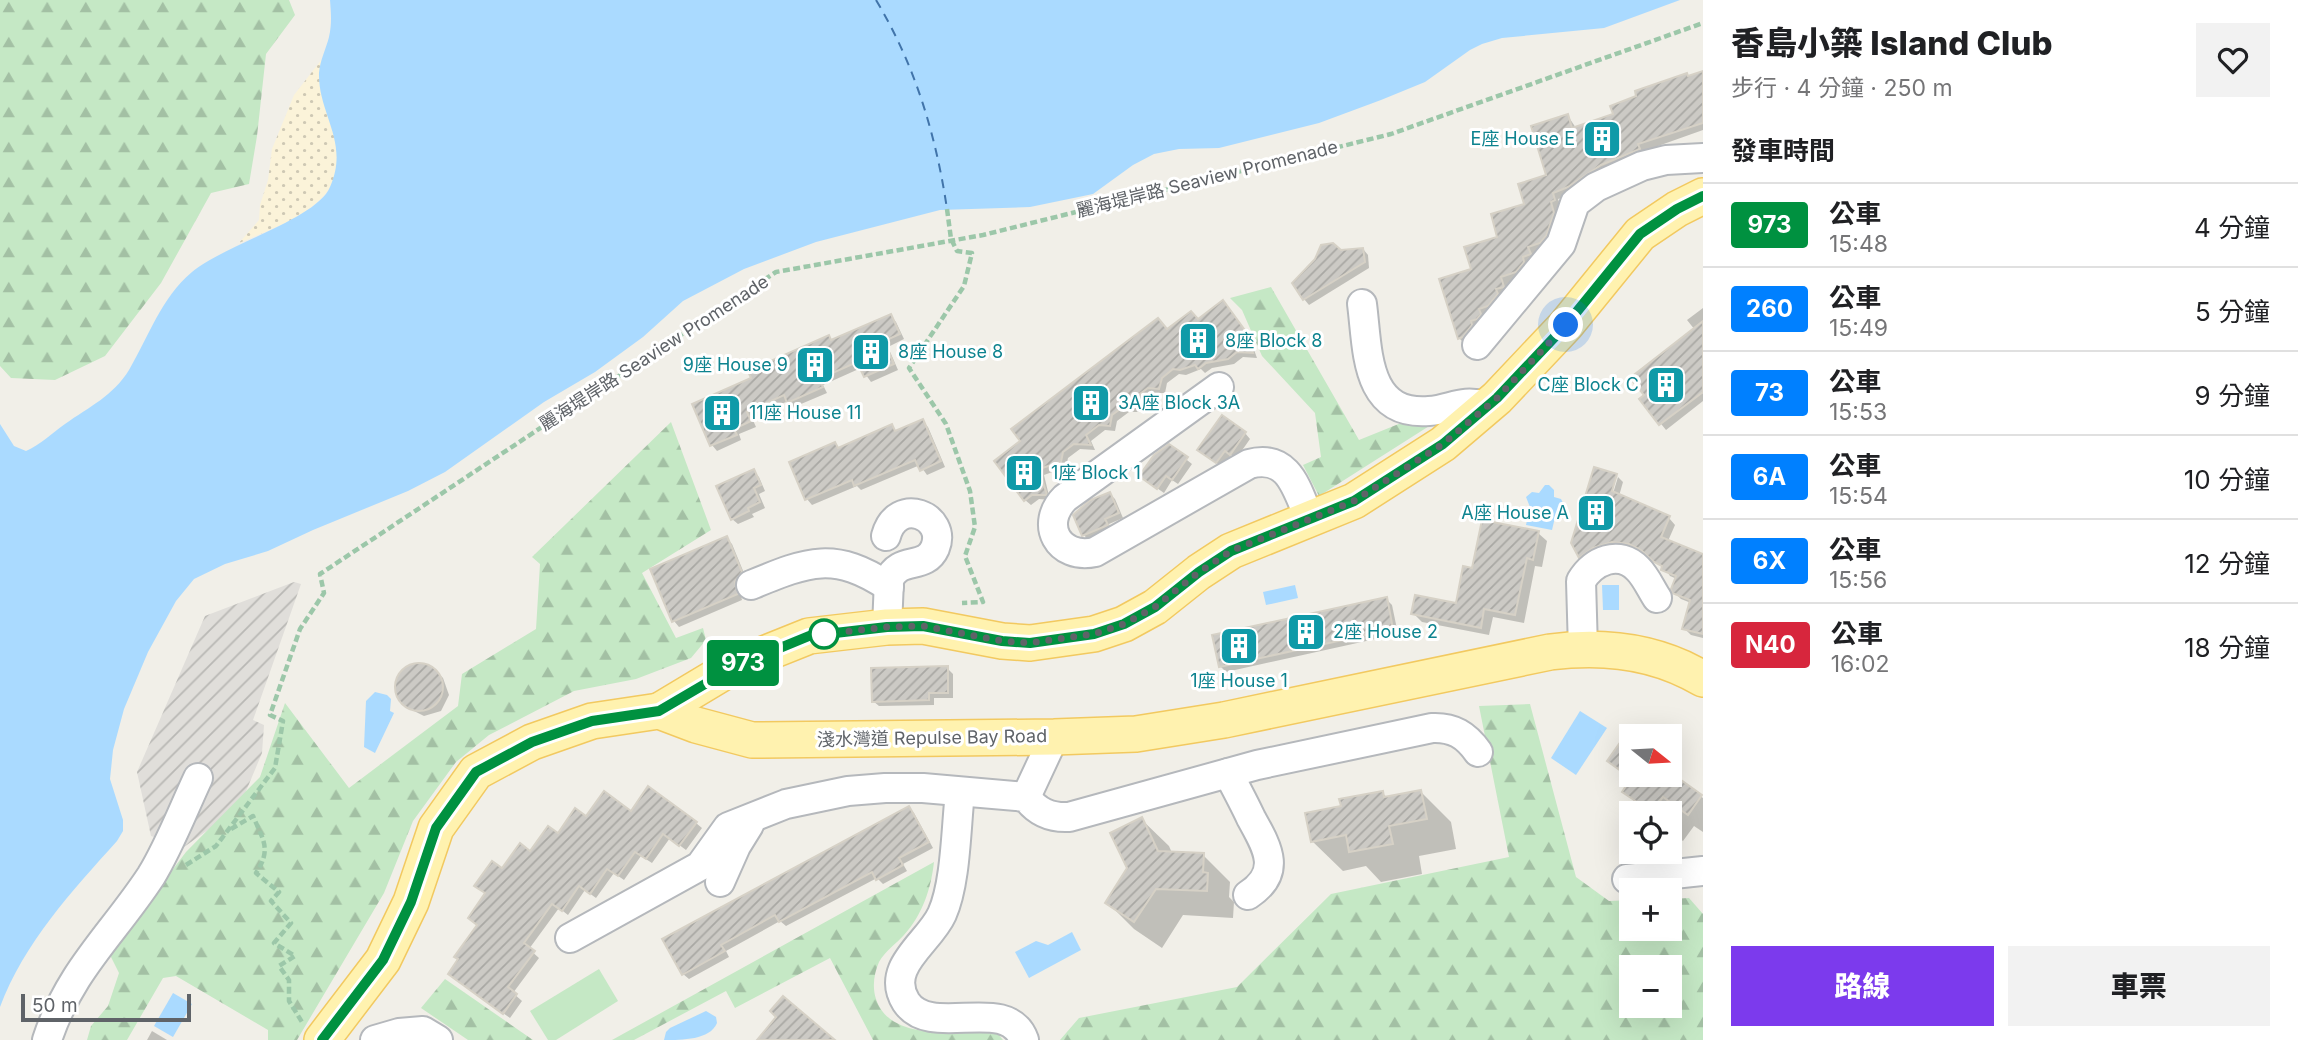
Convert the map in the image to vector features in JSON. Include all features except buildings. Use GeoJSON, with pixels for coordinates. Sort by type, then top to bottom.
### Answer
{"type":"FeatureCollection","features":[{"type":"Feature","properties":{"kind":"main road"},"geometry":{"type":"LineString","coordinates":[[659,711],[734,667],[809,636],[887,627],[933,627],[1019,643],[1041,642],[1109,630],[1155,607],[1231,551],[1354,501],[1443,444],[1497,398],[1566,325],[1640,234],[1677,209],[1703,196]]}},
{"type":"Feature","properties":{"kind":"main road","name":"淺水灣道 Repulse Bay Road"},"geometry":{"type":"LineString","coordinates":[[315,1035],[383,960],[411,902],[436,828],[476,772],[532,742],[592,721],[659,711],[696,725],[752,740],[1136,734],[1185,727],[1550,652],[1583,649],[1620,650],[1654,657],[1703,679]]}},
{"type":"Feature","properties":{"kind":"street"},"geometry":{"type":"LineString","coordinates":[[1478,345],[1561,244],[1575,203],[1596,187],[1642,166],[1666,160],[1703,158]]}},
{"type":"Feature","properties":{"kind":"street"},"geometry":{"type":"LineString","coordinates":[[1362,304],[1370,369],[1373,380],[1386,398],[1406,409],[1419,411],[1432,411],[1464,402],[1487,406]]}},
{"type":"Feature","properties":{"kind":"street"},"geometry":{"type":"LineString","coordinates":[[1219,387],[1065,498],[1054,513],[1052,523],[1058,541],[1078,554],[1095,552],[1249,464],[1258,462],[1277,464],[1285,470],[1292,479],[1310,520]]}},
{"type":"Feature","properties":{"kind":"street"},"geometry":{"type":"LineString","coordinates":[[886,536],[897,516],[912,513],[920,514],[932,524],[936,540],[934,548],[923,560],[895,569],[889,580],[887,627]]}},
{"type":"Feature","properties":{"kind":"street"},"geometry":{"type":"LineString","coordinates":[[1583,649],[1571,578],[1605,560],[1624,561],[1639,570],[1657,598]]}},
{"type":"Feature","properties":{"kind":"street"},"geometry":{"type":"LineString","coordinates":[[751,585],[798,566],[827,563],[859,570],[889,587]]}},
{"type":"Feature","properties":{"kind":"street"},"geometry":{"type":"LineString","coordinates":[[570,937],[700,866],[728,827],[757,814],[817,797],[848,791],[910,788],[1026,797],[1032,805],[1049,816],[1069,817],[1257,765],[1432,728],[1443,727],[1463,735],[1478,752]]}},
{"type":"Feature","properties":{"kind":"street"},"geometry":{"type":"LineString","coordinates":[[1026,797],[1054,737]]}},
{"type":"Feature","properties":{"kind":"street"},"geometry":{"type":"LineString","coordinates":[[1228,773],[1269,853],[1268,872],[1264,882],[1248,895]]}},
{"type":"Feature","properties":{"kind":"street"},"geometry":{"type":"LineString","coordinates":[[47,1040],[65,995],[82,967],[151,875],[198,778]]}},
{"type":"Feature","properties":{"kind":"street"},"geometry":{"type":"LineString","coordinates":[[960,792],[947,901],[935,928],[905,962],[901,971],[901,990],[910,1007],[927,1018],[1002,1019],[1018,1029],[1024,1040]]}},
{"type":"Feature","properties":{"kind":"street"},"geometry":{"type":"LineString","coordinates":[[720,882],[736,846],[757,814]]}},
{"type":"Feature","properties":{"kind":"street"},"geometry":{"type":"LineString","coordinates":[[1636,878],[1703,871]]}},
{"type":"Feature","properties":{"kind":"street"},"geometry":{"type":"LineString","coordinates":[[375,1040],[398,1033],[423,1031],[438,1040]]}},
{"type":"Feature","properties":{"kind":"path","name":"麗海堤岸路 Seaview Promenade"},"geometry":{"type":"LineString","coordinates":[[151,875],[161,868],[184,866],[216,846],[275,768],[283,721],[270,715],[300,629],[324,593],[320,574],[776,272],[983,235],[1391,134],[1703,23]]}},
{"type":"Feature","properties":{"kind":"path"},"geometry":{"type":"LineString","coordinates":[[947,209],[951,239],[957,251],[972,253],[964,286],[909,368],[946,424],[970,491],[975,527],[965,556],[984,602],[960,604]]}},
{"type":"Feature","properties":{"kind":"path"},"geometry":{"type":"LineString","coordinates":[[228,831],[253,817],[266,847],[263,862],[256,873],[279,892],[271,901],[291,923],[274,943],[295,956],[279,966],[289,980],[289,1001],[315,1035]]}},
{"type":"Feature","properties":{"kind":"shaded area"},"geometry":{"type":"Polygon","coordinates":[[[294,582],[301,584],[253,720],[264,725],[262,753],[239,808],[184,847],[151,836],[137,772],[205,616],[294,582]]]}},
{"type":"Feature","properties":{"kind":"green space"},"geometry":{"type":"Polygon","coordinates":[[[0,0],[289,0],[295,15],[266,54],[249,184],[211,193],[161,283],[105,356],[55,380],[11,378],[0,366],[0,0]]]}},
{"type":"Feature","properties":{"kind":"green space"},"geometry":{"type":"Polygon","coordinates":[[[1271,287],[1359,440],[1411,419],[1456,409],[1319,496],[1303,465],[1321,457],[1315,413],[1262,356],[1242,310],[1230,298],[1271,287]]]}},
{"type":"Feature","properties":{"kind":"green space"},"geometry":{"type":"Polygon","coordinates":[[[671,422],[711,530],[642,573],[676,638],[703,628],[706,640],[691,658],[636,679],[574,691],[489,735],[456,762],[413,821],[384,893],[297,1040],[268,1040],[268,1030],[176,976],[163,978],[127,1040],[87,1040],[91,1026],[108,1006],[119,973],[109,953],[186,852],[260,777],[285,703],[349,788],[458,706],[462,674],[536,629],[540,564],[532,557],[671,422]]]}},
{"type":"Feature","properties":{"kind":"green space"},"geometry":{"type":"Polygon","coordinates":[[[1530,704],[1576,877],[1609,901],[1619,901],[1619,941],[1682,941],[1682,898],[1689,898],[1703,914],[1703,1040],[1060,1040],[1079,1018],[1237,987],[1331,894],[1509,857],[1479,706],[1530,704]]]}},
{"type":"Feature","properties":{"kind":"green space"},"geometry":{"type":"Polygon","coordinates":[[[934,862],[921,910],[904,935],[879,962],[874,980],[876,999],[883,1012],[908,1028],[940,1033],[998,1034],[1003,1040],[873,1040],[830,958],[735,1008],[726,991],[634,1040],[612,1040],[934,862]]]}},
{"type":"Feature","properties":{"kind":"green space"},"geometry":{"type":"Polygon","coordinates":[[[599,969],[618,1001],[556,1040],[548,1040],[530,1011],[599,969]]]}},
{"type":"Feature","properties":{"kind":"green space"},"geometry":{"type":"Polygon","coordinates":[[[445,979],[533,1040],[468,1040],[421,1008],[445,979]]]}},
{"type":"Feature","properties":{"kind":"sand"},"geometry":{"type":"Polygon","coordinates":[[[322,59],[322,89],[338,155],[336,173],[329,189],[318,202],[288,222],[239,243],[259,220],[272,149],[294,95],[322,59]]]}},
{"type":"Feature","properties":{"kind":"water"},"geometry":{"type":"Polygon","coordinates":[[[330,0],[1680,0],[1604,28],[1502,38],[1482,44],[1425,82],[1381,100],[1319,123],[1219,148],[1179,149],[1154,154],[1133,165],[1093,194],[1030,207],[940,210],[816,242],[744,269],[683,301],[643,337],[595,372],[544,402],[445,472],[408,491],[268,551],[225,564],[194,579],[176,601],[148,652],[124,709],[113,750],[110,779],[123,820],[123,831],[36,940],[22,961],[0,1007],[0,424],[14,446],[26,451],[41,442],[116,387],[129,370],[164,305],[192,272],[225,252],[289,221],[322,199],[330,187],[337,156],[332,128],[323,102],[319,73],[330,32],[330,0]]]}},
{"type":"Feature","properties":{"kind":"water"},"geometry":{"type":"Polygon","coordinates":[[[1545,485],[1554,490],[1554,497],[1561,499],[1564,505],[1556,513],[1552,530],[1526,525],[1530,507],[1526,497],[1532,492],[1539,493],[1545,485]]]}},
{"type":"Feature","properties":{"kind":"water"},"geometry":{"type":"Polygon","coordinates":[[[1295,585],[1298,598],[1266,605],[1263,592],[1295,585]]]}},
{"type":"Feature","properties":{"kind":"water"},"geometry":{"type":"Polygon","coordinates":[[[1602,585],[1619,585],[1619,610],[1603,610],[1602,585]]]}},
{"type":"Feature","properties":{"kind":"water"},"geometry":{"type":"Polygon","coordinates":[[[375,692],[391,699],[390,711],[394,713],[375,753],[364,747],[366,701],[375,692]]]}},
{"type":"Feature","properties":{"kind":"water"},"geometry":{"type":"Polygon","coordinates":[[[1580,711],[1607,728],[1576,775],[1551,758],[1580,711]]]}},
{"type":"Feature","properties":{"kind":"water"},"geometry":{"type":"Polygon","coordinates":[[[1072,932],[1081,950],[1029,978],[1015,952],[1036,941],[1048,945],[1072,932]]]}},
{"type":"Feature","properties":{"kind":"water"},"geometry":{"type":"Polygon","coordinates":[[[173,993],[192,1004],[173,1037],[154,1026],[173,993]]]}},
{"type":"Feature","properties":{"kind":"water"},"geometry":{"type":"Polygon","coordinates":[[[706,1011],[716,1017],[717,1023],[708,1033],[695,1038],[664,1040],[670,1028],[706,1011]]]}},
{"type":"Feature","properties":{"kind":"ferry route"},"geometry":{"type":"LineString","coordinates":[[876,0],[902,50],[922,101],[937,154],[947,209]]}},
{"type":"Feature","properties":{"kind":"bus line","name":"973"},"geometry":{"type":"LineString","coordinates":[[322,1040],[383,960],[411,902],[436,828],[476,772],[532,742],[592,721],[659,711],[734,667],[809,636],[887,627],[923,626],[1002,641],[1030,643],[1094,634],[1124,624],[1155,607],[1231,551],[1354,501],[1443,444],[1497,398],[1566,325],[1640,234],[1677,209],[1703,196]]}},
{"type":"Feature","properties":{"kind":"place","name":"E座 House E"},"geometry":{"type":"Point","coordinates":[1602,139]}},
{"type":"Feature","properties":{"kind":"place","name":"8座 Block 8"},"geometry":{"type":"Point","coordinates":[1198,341]}},
{"type":"Feature","properties":{"kind":"place","name":"8座 House 8"},"geometry":{"type":"Point","coordinates":[871,352]}},
{"type":"Feature","properties":{"kind":"place","name":"9座 House 9"},"geometry":{"type":"Point","coordinates":[815,365]}},
{"type":"Feature","properties":{"kind":"place","name":"C座 Block C"},"geometry":{"type":"Point","coordinates":[1666,385]}},
{"type":"Feature","properties":{"kind":"place","name":"3A座 Block 3A"},"geometry":{"type":"Point","coordinates":[1091,403]}},
{"type":"Feature","properties":{"kind":"place","name":"11座 House 11"},"geometry":{"type":"Point","coordinates":[722,413]}},
{"type":"Feature","properties":{"kind":"place","name":"1座 Block 1"},"geometry":{"type":"Point","coordinates":[1024,473]}},
{"type":"Feature","properties":{"kind":"place","name":"A座 House A"},"geometry":{"type":"Point","coordinates":[1596,513]}},
{"type":"Feature","properties":{"kind":"place","name":"2座 House 2"},"geometry":{"type":"Point","coordinates":[1306,632]}},
{"type":"Feature","properties":{"kind":"place","name":"1座 House 1"},"geometry":{"type":"Point","coordinates":[1239,646]}},
{"type":"Feature","properties":{"kind":"route"},"geometry":{"type":"LineString","coordinates":[[824,634],[923,626],[1002,641],[1030,643],[1094,634],[1124,624],[1155,607],[1231,551],[1354,501],[1443,444],[1497,398],[1566,325]]}}]}
